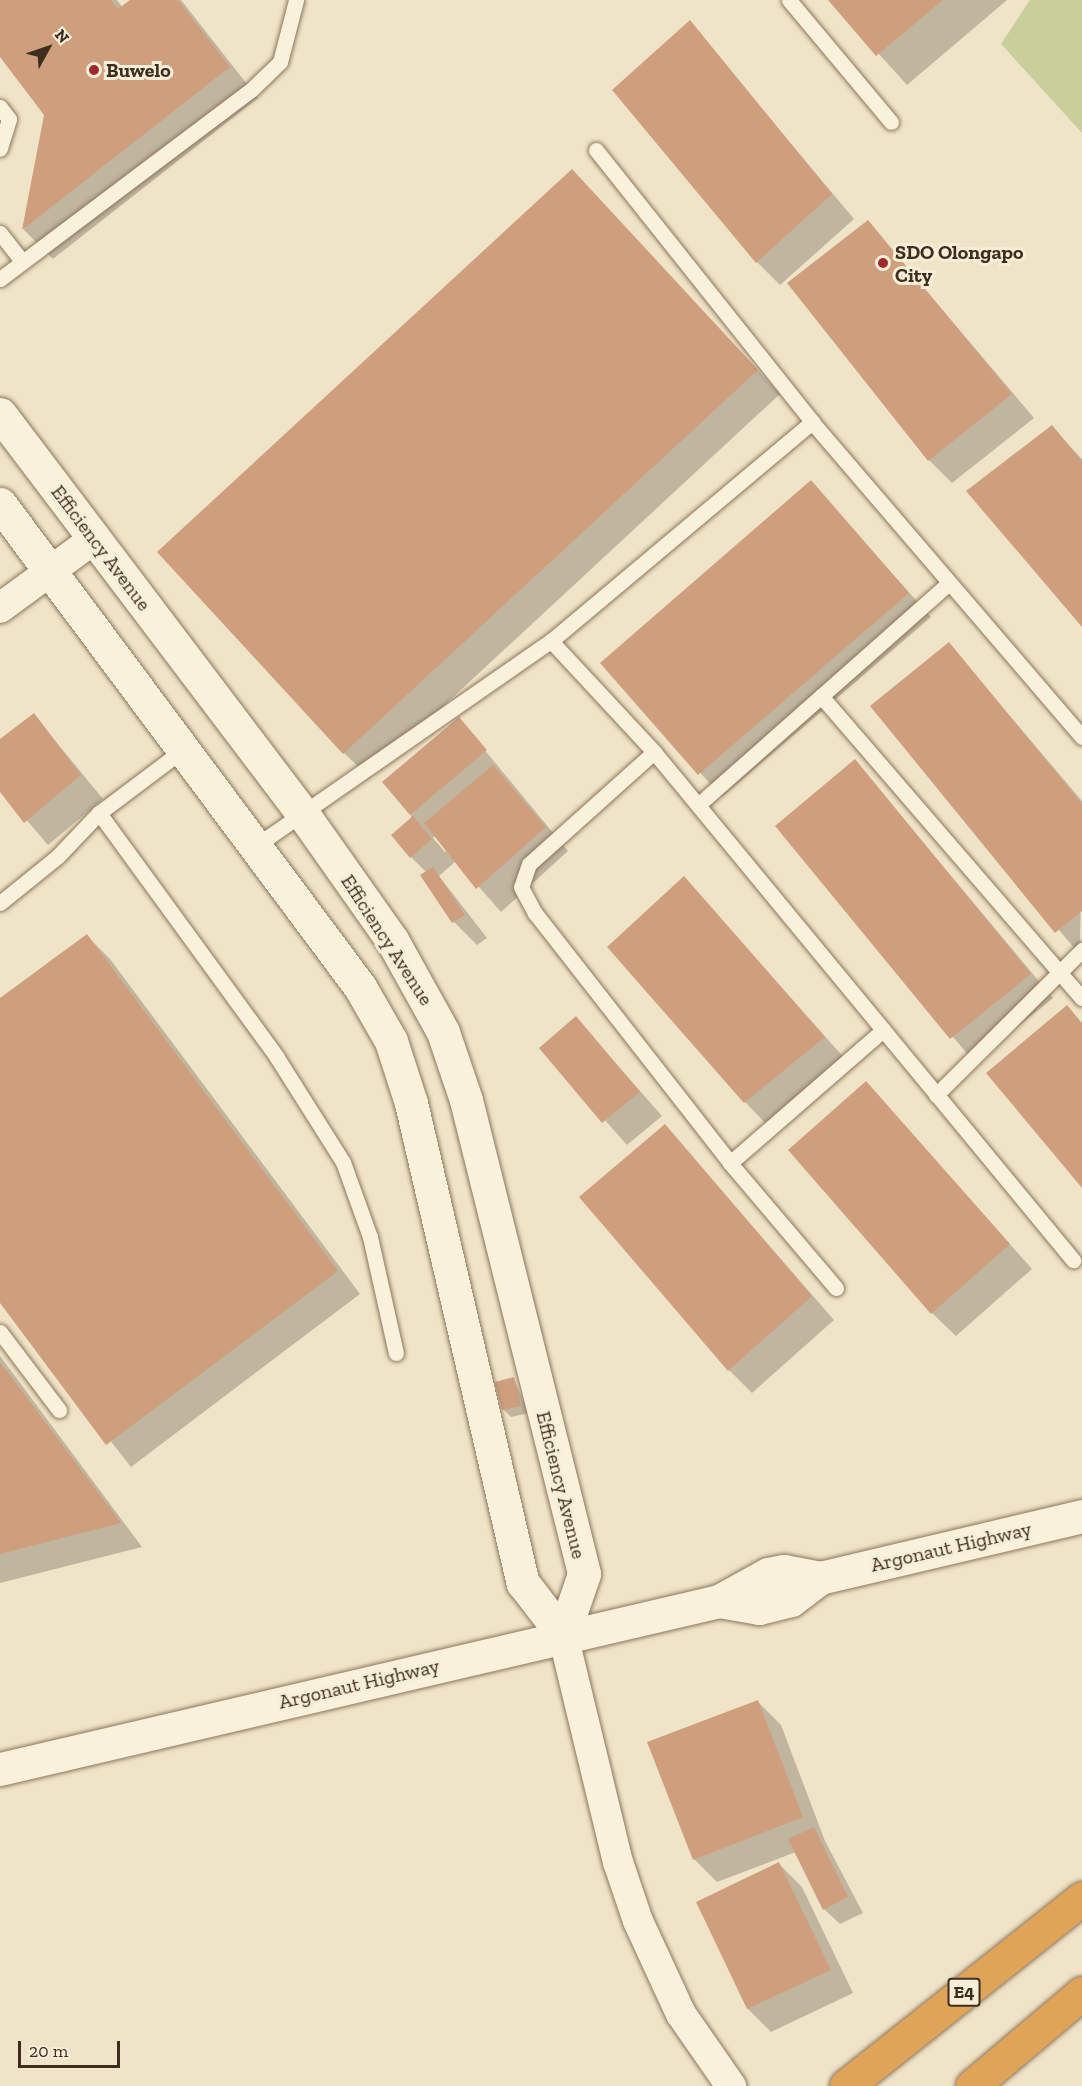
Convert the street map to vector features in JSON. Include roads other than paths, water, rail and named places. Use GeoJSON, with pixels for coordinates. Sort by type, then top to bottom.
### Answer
{"type":"FeatureCollection","features":[{"type":"Feature","properties":{"kind":"highway","name":"E4"},"geometry":{"type":"LineString","coordinates":[[846,2086],[1082,1898]]}},
{"type":"Feature","properties":{"kind":"highway"},"geometry":{"type":"LineString","coordinates":[[972,2086],[1082,1993]]}},
{"type":"Feature","properties":{"kind":"street","name":"Efficiency Avenue"},"geometry":{"type":"LineString","coordinates":[[0,414],[303,814],[418,983],[443,1032],[466,1100],[584,1574],[563,1635]]}},
{"type":"Feature","properties":{"kind":"street"},"geometry":{"type":"LineString","coordinates":[[0,504],[257,845],[360,987],[391,1041],[411,1102],[523,1583],[563,1635],[618,1862],[638,1921],[681,2014],[730,2086]]}},
{"type":"Feature","properties":{"kind":"street"},"geometry":{"type":"LineString","coordinates":[[0,608],[94,539]]}},
{"type":"Feature","properties":{"kind":"street","name":"Argonaut Highway"},"geometry":{"type":"LineString","coordinates":[[0,1769],[563,1635],[719,1601],[768,1574],[784,1571],[820,1578],[1082,1516]]}},
{"type":"Feature","properties":{"kind":"lane"},"geometry":{"type":"LineString","coordinates":[[0,279],[252,90],[280,62],[296,0]]}},
{"type":"Feature","properties":{"kind":"lane"},"geometry":{"type":"LineString","coordinates":[[789,0],[891,122]]}},
{"type":"Feature","properties":{"kind":"lane"},"geometry":{"type":"LineString","coordinates":[[0,107],[9,119],[0,149]]}},
{"type":"Feature","properties":{"kind":"lane"},"geometry":{"type":"LineString","coordinates":[[596,150],[812,422],[948,584],[1082,737]]}},
{"type":"Feature","properties":{"kind":"lane"},"geometry":{"type":"LineString","coordinates":[[0,232],[22,261]]}},
{"type":"Feature","properties":{"kind":"lane"},"geometry":{"type":"LineString","coordinates":[[257,845],[552,640],[812,422]]}},
{"type":"Feature","properties":{"kind":"lane"},"geometry":{"type":"LineString","coordinates":[[698,805],[948,584]]}},
{"type":"Feature","properties":{"kind":"lane"},"geometry":{"type":"LineString","coordinates":[[552,640],[654,752],[1072,1260]]}},
{"type":"Feature","properties":{"kind":"lane"},"geometry":{"type":"LineString","coordinates":[[821,696],[1082,998]]}},
{"type":"Feature","properties":{"kind":"lane"},"geometry":{"type":"LineString","coordinates":[[0,903],[58,856],[99,813],[184,749]]}},
{"type":"Feature","properties":{"kind":"lane"},"geometry":{"type":"LineString","coordinates":[[654,752],[529,864],[521,887],[535,913],[730,1163],[836,1288]]}},
{"type":"Feature","properties":{"kind":"lane"},"geometry":{"type":"LineString","coordinates":[[99,813],[276,1056],[343,1162],[370,1237],[396,1353]]}},
{"type":"Feature","properties":{"kind":"lane"},"geometry":{"type":"LineString","coordinates":[[936,1095],[1082,950]]}},
{"type":"Feature","properties":{"kind":"lane"},"geometry":{"type":"LineString","coordinates":[[730,1163],[883,1030]]}},
{"type":"Feature","properties":{"kind":"lane"},"geometry":{"type":"LineString","coordinates":[[0,1332],[59,1410]]}},
{"type":"Feature","properties":{"kind":"place","name":"Buwelo"},"geometry":{"type":"Point","coordinates":[94,70]}},
{"type":"Feature","properties":{"kind":"place","name":"SDO Olongapo City"},"geometry":{"type":"Point","coordinates":[883,263]}}]}
